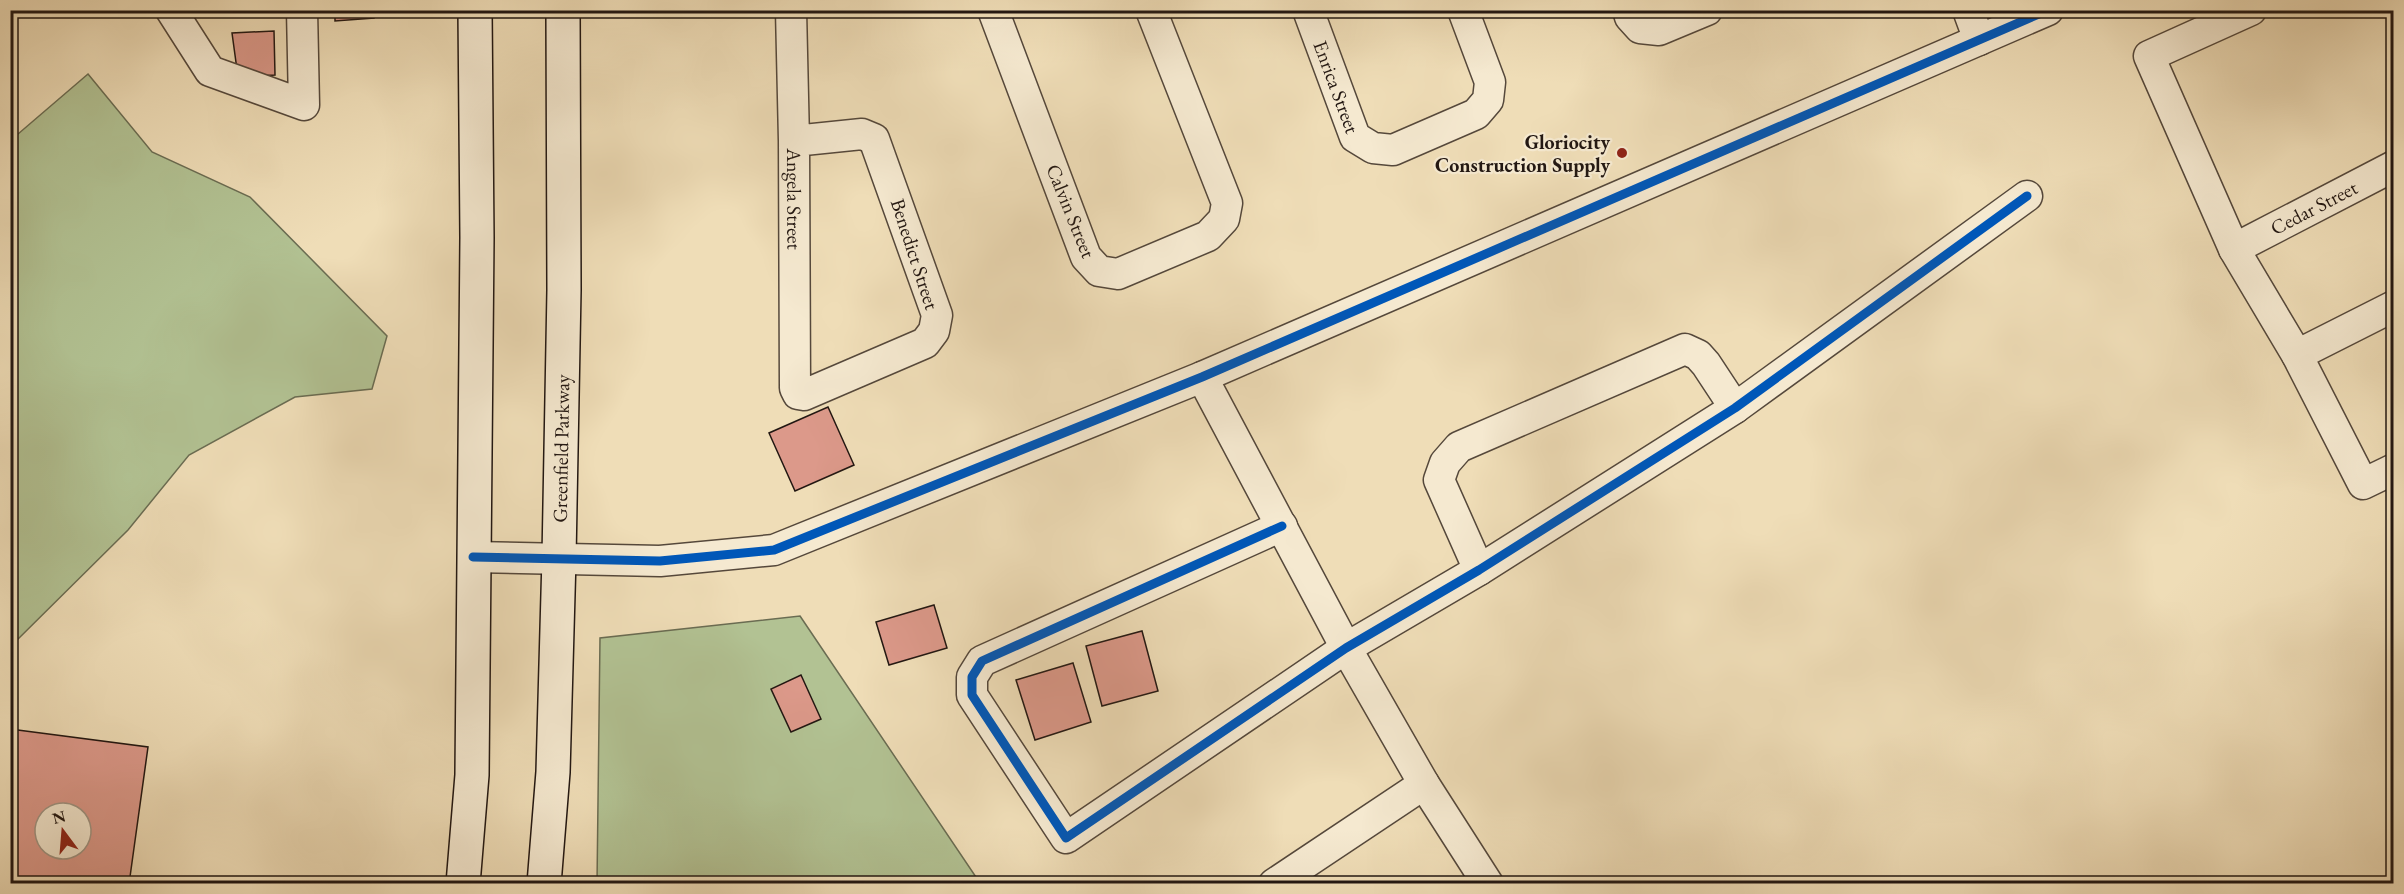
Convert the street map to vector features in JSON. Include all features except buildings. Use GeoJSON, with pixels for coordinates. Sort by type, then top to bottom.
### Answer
{"type":"FeatureCollection","features":[{"type":"Feature","properties":{"kind":"main road"},"geometry":{"type":"LineString","coordinates":[[463,884],[472,775],[477,238],[475,10]]}},
{"type":"Feature","properties":{"kind":"main road","name":"Greenfield Parkway"},"geometry":{"type":"LineString","coordinates":[[544,884],[553,772],[559,558],[564,290],[563,10]]}},
{"type":"Feature","properties":{"kind":"street"},"geometry":{"type":"LineString","coordinates":[[171,10],[210,71],[304,105],[302,10]]}},
{"type":"Feature","properties":{"kind":"street","name":"Angela Street"},"geometry":{"type":"LineString","coordinates":[[791,10],[795,388]]}},
{"type":"Feature","properties":{"kind":"street","name":"Calvin Street"},"geometry":{"type":"LineString","coordinates":[[993,10],[1086,257],[1099,272],[1118,274],[1208,236],[1224,219],[1227,203],[1150,10]]}},
{"type":"Feature","properties":{"kind":"street","name":"Enrica Street"},"geometry":{"type":"LineString","coordinates":[[1308,10],[1355,137],[1373,148],[1393,150],[1476,114],[1488,100],[1490,82],[1462,10]]}},
{"type":"Feature","properties":{"kind":"street"},"geometry":{"type":"LineString","coordinates":[[1628,10],[1630,17],[1640,28],[1659,30],[1707,10]]}},
{"type":"Feature","properties":{"kind":"street"},"geometry":{"type":"LineString","coordinates":[[1968,10],[1979,40]]}},
{"type":"Feature","properties":{"kind":"street"},"geometry":{"type":"LineString","coordinates":[[473,557],[660,561],[774,550],[1202,377],[2048,10]]}},
{"type":"Feature","properties":{"kind":"street"},"geometry":{"type":"LineString","coordinates":[[2251,10],[2149,56],[2234,249],[2297,355],[2362,484],[2394,469]]}},
{"type":"Feature","properties":{"kind":"street","name":"Benedict Street"},"geometry":{"type":"LineString","coordinates":[[794,141],[862,134],[874,139],[937,315],[934,331],[925,344],[804,395],[798,394],[795,388]]}},
{"type":"Feature","properties":{"kind":"street","name":"Cedar Street"},"geometry":{"type":"LineString","coordinates":[[2234,249],[2394,166]]}},
{"type":"Feature","properties":{"kind":"street"},"geometry":{"type":"LineString","coordinates":[[1282,526],[982,661],[972,677],[972,695],[1066,838],[1346,648],[1479,570],[1735,408],[2027,196]]}},
{"type":"Feature","properties":{"kind":"street"},"geometry":{"type":"LineString","coordinates":[[2297,355],[2394,306]]}},
{"type":"Feature","properties":{"kind":"street"},"geometry":{"type":"LineString","coordinates":[[1479,570],[1439,480],[1445,463],[1459,447],[1685,350],[1698,355],[1706,364],[1735,408]]}},
{"type":"Feature","properties":{"kind":"street"},"geometry":{"type":"LineString","coordinates":[[1202,377],[1346,648],[1424,784],[1488,884]]}},
{"type":"Feature","properties":{"kind":"street"},"geometry":{"type":"LineString","coordinates":[[1274,884],[1424,784]]}},
{"type":"Feature","properties":{"kind":"green space"},"geometry":{"type":"Polygon","coordinates":[[[88,74],[152,152],[250,197],[387,336],[372,389],[295,397],[189,455],[128,530],[11,646],[11,140],[88,74]]]}},
{"type":"Feature","properties":{"kind":"green space"},"geometry":{"type":"Polygon","coordinates":[[[800,616],[980,883],[597,884],[600,638],[800,616]]]}},
{"type":"Feature","properties":{"kind":"cycle path"},"geometry":{"type":"LineString","coordinates":[[473,557],[660,561],[774,550],[1202,377],[2048,10]]}},
{"type":"Feature","properties":{"kind":"cycle path"},"geometry":{"type":"LineString","coordinates":[[1282,526],[982,661],[972,677],[972,695],[1066,838],[1346,648],[1479,570],[1735,408],[2027,196]]}},
{"type":"Feature","properties":{"kind":"place","name":"Gloriocity Construction Supply"},"geometry":{"type":"Point","coordinates":[1622,153]}}]}
